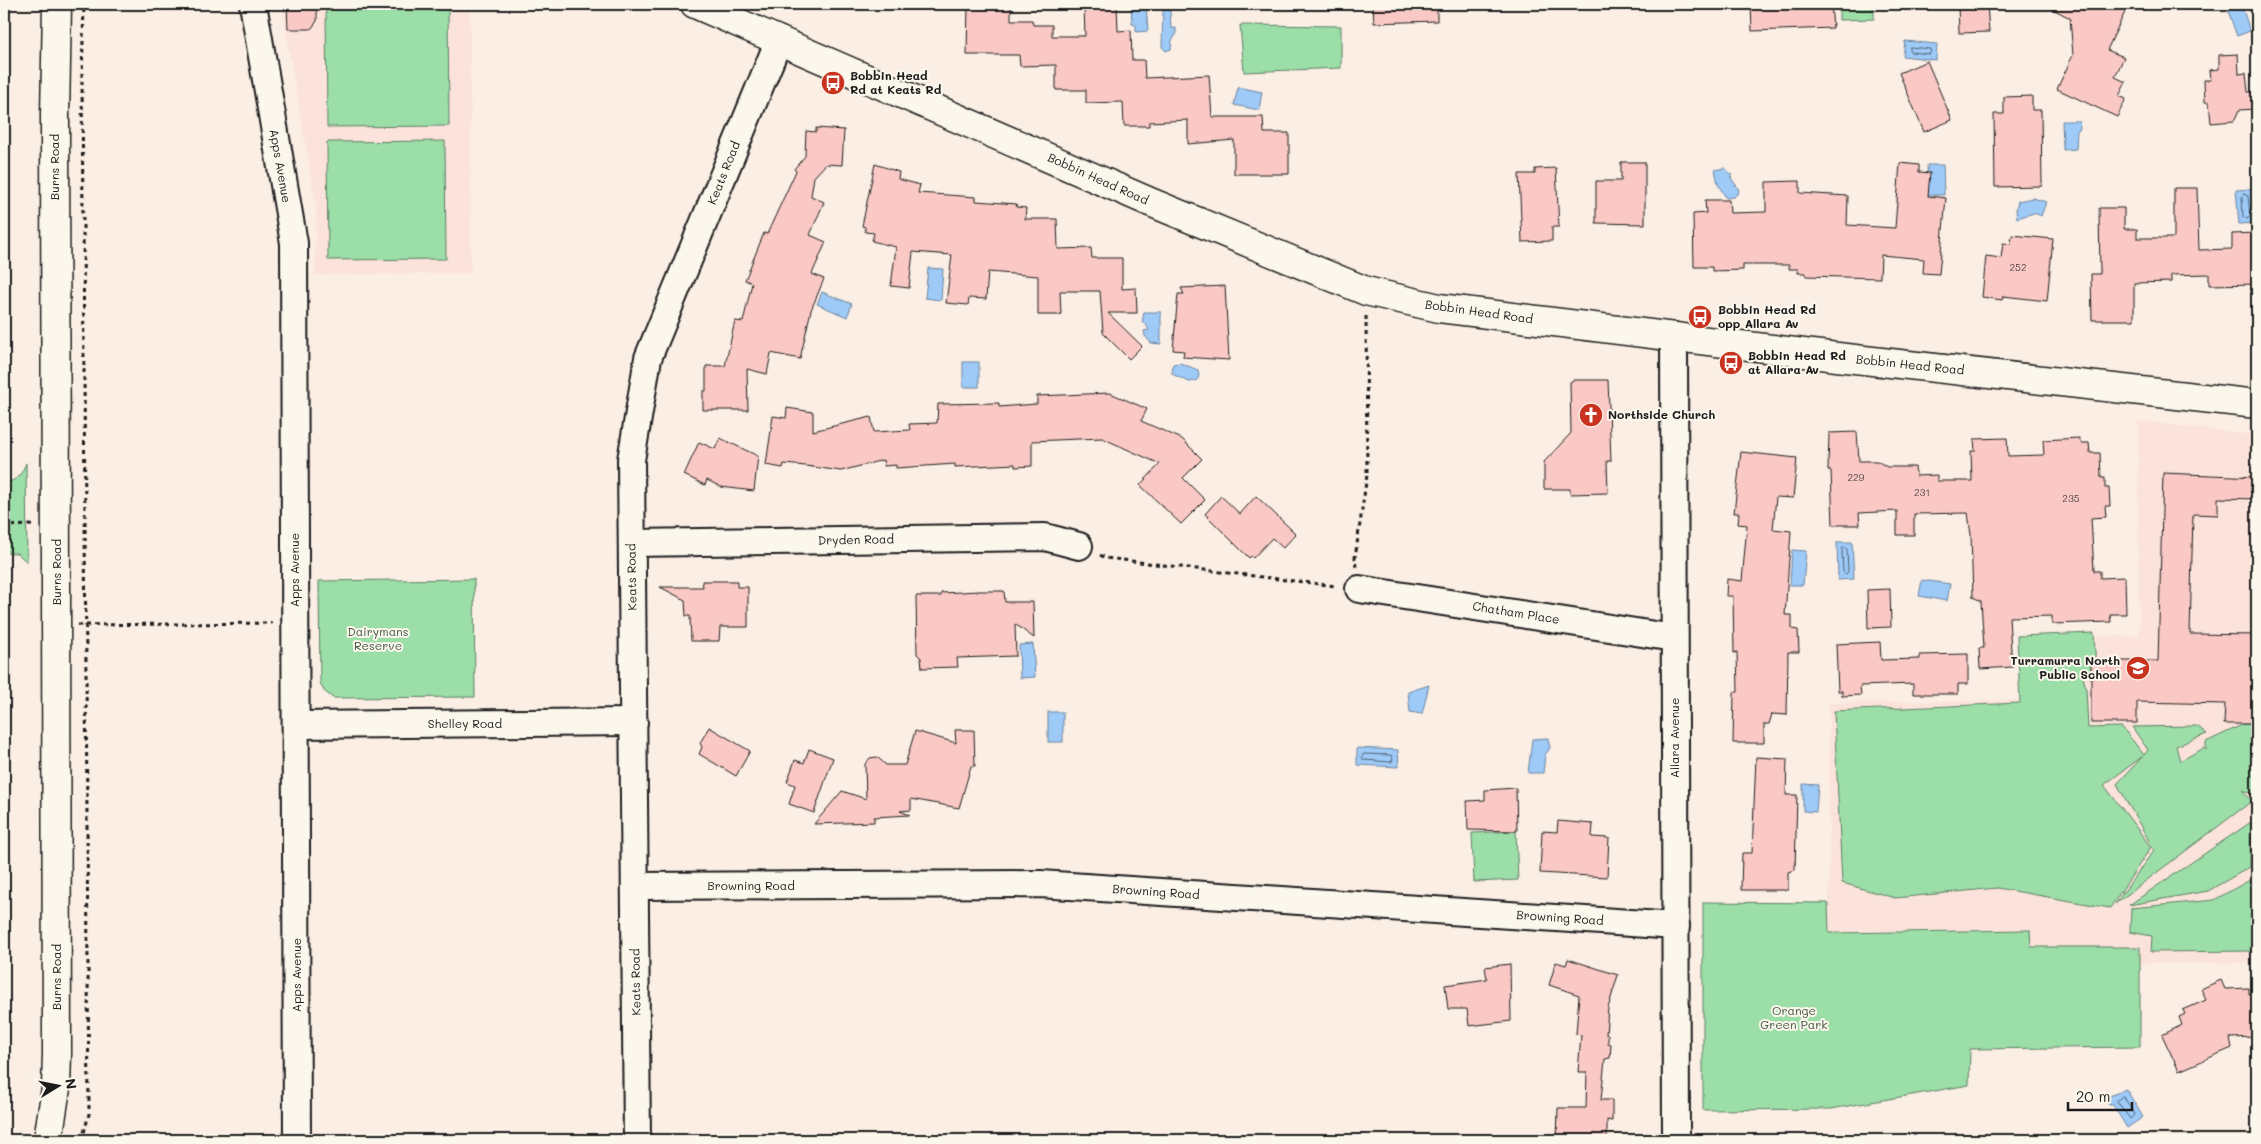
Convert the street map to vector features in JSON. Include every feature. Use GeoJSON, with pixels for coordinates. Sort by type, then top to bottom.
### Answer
{"type":"FeatureCollection","features":[{"type":"Feature","properties":{"kind":"main road","name":"Burns Road"},"geometry":{"type":"LineString","coordinates":[[48,1140],[56,1088],[57,1053],[58,625],[55,136],[57,4]]}},
{"type":"Feature","properties":{"kind":"main road","name":"Bobbin Head Road"},"geometry":{"type":"LineString","coordinates":[[696,4],[1176,213],[1366,291],[1439,308],[2257,404]]}},
{"type":"Feature","properties":{"kind":"street","name":"Apps Avenue"},"geometry":{"type":"LineString","coordinates":[[253,4],[294,243],[297,1140]]}},
{"type":"Feature","properties":{"kind":"street","name":"Keats Road"},"geometry":{"type":"LineString","coordinates":[[637,1140],[631,460],[648,358],[779,40]]}},
{"type":"Feature","properties":{"kind":"street","name":"Allara Avenue"},"geometry":{"type":"LineString","coordinates":[[1674,336],[1676,1140]]}},
{"type":"Feature","properties":{"kind":"street","name":"Dryden Road"},"geometry":{"type":"LineString","coordinates":[[632,543],[1045,537],[1079,546]]}},
{"type":"Feature","properties":{"kind":"street","name":"Chatham Place"},"geometry":{"type":"LineString","coordinates":[[1358,588],[1674,638]]}},
{"type":"Feature","properties":{"kind":"street","name":"Shelley Road"},"geometry":{"type":"LineString","coordinates":[[296,725],[634,722]]}},
{"type":"Feature","properties":{"kind":"street","name":"Browning Road"},"geometry":{"type":"LineString","coordinates":[[635,886],[1040,884],[1676,926]]}},
{"type":"Feature","properties":{"kind":"path"},"geometry":{"type":"LineString","coordinates":[[82,1140],[89,1114],[82,76],[84,4]]}},
{"type":"Feature","properties":{"kind":"path"},"geometry":{"type":"LineString","coordinates":[[1079,546],[1106,558],[1358,588],[1355,558],[1367,474],[1366,291]]}},
{"type":"Feature","properties":{"kind":"path"},"geometry":{"type":"LineString","coordinates":[[58,625],[295,623]]}},
{"type":"Feature","properties":{"kind":"shaded area"},"geometry":{"type":"Polygon","coordinates":[[[281,4],[470,4],[471,273],[315,275],[316,205],[281,4]]]}},
{"type":"Feature","properties":{"kind":"shaded area","name":"Turramurra North Public School"},"geometry":{"type":"Polygon","coordinates":[[[2138,421],[2257,435],[2257,963],[2140,963],[2140,947],[2031,947],[2030,930],[1829,933],[1829,703],[2019,700],[2019,636],[2139,636],[2138,421]]]}},
{"type":"Feature","properties":{"kind":"green space"},"geometry":{"type":"Polygon","coordinates":[[[326,4],[448,4],[449,126],[327,127],[326,4]]]}},
{"type":"Feature","properties":{"kind":"green space"},"geometry":{"type":"Polygon","coordinates":[[[1839,4],[1874,4],[1874,19],[1839,20],[1839,4]]]}},
{"type":"Feature","properties":{"kind":"green space"},"geometry":{"type":"Polygon","coordinates":[[[1240,25],[1341,26],[1341,68],[1244,72],[1240,25]]]}},
{"type":"Feature","properties":{"kind":"green space"},"geometry":{"type":"Polygon","coordinates":[[[445,141],[446,259],[328,260],[327,142],[445,141]]]}},
{"type":"Feature","properties":{"kind":"green space"},"geometry":{"type":"Polygon","coordinates":[[[26,463],[27,562],[17,553],[4,553],[4,482],[12,481],[18,477],[26,463]]]}},
{"type":"Feature","properties":{"kind":"green space","name":"Dairymans Reserve"},"geometry":{"type":"Polygon","coordinates":[[[474,579],[475,697],[333,698],[324,691],[320,683],[319,581],[474,579]]]}},
{"type":"Feature","properties":{"kind":"green space"},"geometry":{"type":"Polygon","coordinates":[[[2094,633],[2096,671],[2082,672],[2086,689],[2088,728],[2122,727],[2144,755],[2148,750],[2132,727],[2197,726],[2207,734],[2176,746],[2180,761],[2204,748],[2206,750],[2206,742],[2244,724],[2257,724],[2257,796],[2241,789],[2252,801],[2115,904],[2154,850],[2117,784],[2143,756],[2104,785],[2151,847],[2110,908],[1997,888],[1895,898],[1842,883],[1834,711],[2020,703],[2017,636],[2094,633]]]}},
{"type":"Feature","properties":{"kind":"green space"},"geometry":{"type":"Polygon","coordinates":[[[2251,822],[2250,867],[2208,891],[2129,905],[2251,822]]]}},
{"type":"Feature","properties":{"kind":"green space"},"geometry":{"type":"Polygon","coordinates":[[[1516,831],[1518,880],[1474,882],[1472,833],[1516,831]]]}},
{"type":"Feature","properties":{"kind":"green space"},"geometry":{"type":"Polygon","coordinates":[[[2257,876],[2257,951],[2151,952],[2152,936],[2130,932],[2131,908],[2214,900],[2257,876]]]}},
{"type":"Feature","properties":{"kind":"green space","name":"Orange Green Park"},"geometry":{"type":"Polygon","coordinates":[[[1703,902],[1828,903],[1829,933],[2030,930],[2031,947],[2140,947],[2140,1047],[1970,1049],[1969,1085],[1831,1109],[1703,1110],[1703,902]]]}},
{"type":"Feature","properties":{"kind":"water"},"geometry":{"type":"Polygon","coordinates":[[[1131,4],[1146,4],[1148,31],[1136,32],[1136,25],[1132,24],[1131,4]]]}},
{"type":"Feature","properties":{"kind":"water"},"geometry":{"type":"Polygon","coordinates":[[[2241,4],[2250,31],[2237,36],[2227,8],[2241,4]]]}},
{"type":"Feature","properties":{"kind":"water"},"geometry":{"type":"Polygon","coordinates":[[[1163,11],[1170,11],[1171,28],[1176,28],[1176,35],[1172,40],[1171,49],[1166,51],[1162,47],[1163,11]]]}},
{"type":"Feature","properties":{"kind":"water"},"geometry":{"type":"Polygon","coordinates":[[[1905,41],[1937,44],[1936,60],[1903,56],[1905,41]]]}},
{"type":"Feature","properties":{"kind":"water"},"geometry":{"type":"Polygon","coordinates":[[[1238,87],[1262,92],[1259,110],[1234,105],[1238,87]]]}},
{"type":"Feature","properties":{"kind":"water"},"geometry":{"type":"Polygon","coordinates":[[[2062,121],[2079,121],[2080,128],[2077,131],[2076,149],[2063,150],[2062,121]]]}},
{"type":"Feature","properties":{"kind":"water"},"geometry":{"type":"Polygon","coordinates":[[[1927,165],[1943,165],[1944,195],[1928,195],[1927,165]]]}},
{"type":"Feature","properties":{"kind":"water"},"geometry":{"type":"Polygon","coordinates":[[[1724,168],[1732,175],[1731,178],[1738,188],[1739,192],[1734,197],[1726,198],[1718,184],[1715,170],[1724,168]]]}},
{"type":"Feature","properties":{"kind":"water"},"geometry":{"type":"Polygon","coordinates":[[[2252,189],[2255,223],[2239,224],[2236,190],[2252,189]]]}},
{"type":"Feature","properties":{"kind":"water"},"geometry":{"type":"Polygon","coordinates":[[[2033,198],[2046,202],[2041,216],[2034,213],[2017,218],[2018,201],[2033,198]]]}},
{"type":"Feature","properties":{"kind":"water"},"geometry":{"type":"Polygon","coordinates":[[[928,268],[943,269],[941,300],[925,298],[928,268]]]}},
{"type":"Feature","properties":{"kind":"water"},"geometry":{"type":"Polygon","coordinates":[[[822,292],[852,304],[847,317],[817,304],[822,292]]]}},
{"type":"Feature","properties":{"kind":"water"},"geometry":{"type":"Polygon","coordinates":[[[1144,312],[1161,312],[1161,344],[1151,343],[1145,336],[1144,331],[1149,330],[1145,323],[1142,323],[1144,312]]]}},
{"type":"Feature","properties":{"kind":"water"},"geometry":{"type":"Polygon","coordinates":[[[963,362],[979,362],[979,387],[963,387],[963,362]]]}},
{"type":"Feature","properties":{"kind":"water"},"geometry":{"type":"Polygon","coordinates":[[[1180,363],[1198,370],[1199,377],[1196,381],[1189,382],[1172,374],[1173,364],[1180,363]]]}},
{"type":"Feature","properties":{"kind":"water"},"geometry":{"type":"Polygon","coordinates":[[[1837,542],[1852,542],[1854,579],[1838,580],[1837,542]]]}},
{"type":"Feature","properties":{"kind":"water"},"geometry":{"type":"Polygon","coordinates":[[[1792,550],[1806,551],[1803,585],[1790,585],[1792,550]]]}},
{"type":"Feature","properties":{"kind":"water"},"geometry":{"type":"Polygon","coordinates":[[[1922,580],[1950,584],[1947,601],[1919,596],[1922,580]]]}},
{"type":"Feature","properties":{"kind":"water"},"geometry":{"type":"Polygon","coordinates":[[[1033,644],[1035,677],[1020,678],[1019,645],[1033,644]]]}},
{"type":"Feature","properties":{"kind":"water"},"geometry":{"type":"Polygon","coordinates":[[[1429,685],[1422,714],[1410,712],[1408,692],[1429,685]]]}},
{"type":"Feature","properties":{"kind":"water"},"geometry":{"type":"Polygon","coordinates":[[[1048,712],[1063,712],[1063,742],[1048,742],[1048,712]]]}},
{"type":"Feature","properties":{"kind":"water"},"geometry":{"type":"Polygon","coordinates":[[[1548,738],[1550,748],[1545,755],[1543,773],[1528,773],[1532,739],[1548,738]]]}},
{"type":"Feature","properties":{"kind":"water"},"geometry":{"type":"Polygon","coordinates":[[[1357,748],[1398,750],[1399,767],[1357,765],[1357,748]]]}},
{"type":"Feature","properties":{"kind":"water"},"geometry":{"type":"Polygon","coordinates":[[[1803,784],[1818,785],[1816,812],[1803,811],[1803,784]]]}},
{"type":"Feature","properties":{"kind":"water"},"geometry":{"type":"Polygon","coordinates":[[[2126,1089],[2143,1117],[2127,1128],[2113,1105],[2109,1105],[2105,1098],[2126,1089]]]}},
{"type":"Feature","properties":{"kind":"building"},"geometry":{"type":"Polygon","coordinates":[[[287,4],[317,4],[317,21],[311,29],[288,29],[287,4]]]}},
{"type":"Feature","properties":{"kind":"building"},"geometry":{"type":"Polygon","coordinates":[[[968,4],[1011,4],[1011,20],[1032,20],[1033,25],[1052,25],[1052,36],[1085,36],[1084,5],[1117,5],[1118,31],[1131,30],[1132,60],[1144,60],[1145,78],[1209,75],[1212,117],[1263,117],[1264,133],[1289,133],[1289,174],[1234,174],[1234,140],[1188,144],[1188,120],[1149,122],[1149,126],[1124,126],[1123,102],[1086,103],[1086,90],[1056,90],[1056,65],[1020,66],[1019,55],[967,55],[968,4]]]}},
{"type":"Feature","properties":{"kind":"building"},"geometry":{"type":"Polygon","coordinates":[[[1373,4],[1437,4],[1437,21],[1374,23],[1373,4]]]}},
{"type":"Feature","properties":{"kind":"building"},"geometry":{"type":"Polygon","coordinates":[[[1751,4],[1831,4],[1833,28],[1752,31],[1751,4]]]}},
{"type":"Feature","properties":{"kind":"building"},"geometry":{"type":"Polygon","coordinates":[[[1958,4],[1987,4],[1989,32],[1959,33],[1958,4]]]}},
{"type":"Feature","properties":{"kind":"building"},"geometry":{"type":"Polygon","coordinates":[[[2043,4],[2112,4],[2126,10],[2107,50],[2124,57],[2115,77],[2126,82],[2119,96],[2126,99],[2117,117],[2057,89],[2073,55],[2070,18],[2043,4]]]}},
{"type":"Feature","properties":{"kind":"building"},"geometry":{"type":"Polygon","coordinates":[[[2238,54],[2239,74],[2246,73],[2248,92],[2253,92],[2255,109],[2239,110],[2234,121],[2211,123],[2209,102],[2205,102],[2204,80],[2211,80],[2210,70],[2219,69],[2219,55],[2238,54]]]}},
{"type":"Feature","properties":{"kind":"building"},"geometry":{"type":"Polygon","coordinates":[[[1927,61],[1952,120],[1924,132],[1899,73],[1927,61]]]}},
{"type":"Feature","properties":{"kind":"building"},"geometry":{"type":"Polygon","coordinates":[[[2032,96],[2032,110],[2041,110],[2042,186],[1995,187],[1994,114],[2004,114],[2004,97],[2032,96]]]}},
{"type":"Feature","properties":{"kind":"building"},"geometry":{"type":"Polygon","coordinates":[[[816,128],[844,130],[842,165],[826,164],[814,177],[811,196],[824,202],[810,235],[826,242],[812,274],[824,279],[811,310],[800,359],[771,353],[767,374],[747,369],[748,410],[703,410],[703,391],[706,391],[706,366],[725,366],[735,321],[743,322],[752,283],[745,280],[764,233],[767,234],[796,171],[794,169],[805,156],[806,131],[816,132],[816,128]]]}},
{"type":"Feature","properties":{"kind":"building"},"geometry":{"type":"Polygon","coordinates":[[[1621,162],[1645,162],[1645,224],[1596,223],[1596,181],[1621,181],[1621,162]]]}},
{"type":"Feature","properties":{"kind":"building"},"geometry":{"type":"Polygon","coordinates":[[[1900,163],[1919,165],[1919,172],[1930,173],[1928,196],[1946,198],[1939,274],[1923,273],[1924,259],[1881,255],[1880,278],[1806,276],[1806,273],[1798,273],[1798,269],[1789,269],[1789,265],[1743,265],[1743,270],[1712,271],[1712,267],[1694,267],[1693,214],[1706,213],[1705,200],[1729,200],[1730,213],[1766,212],[1766,182],[1800,181],[1800,193],[1848,196],[1847,225],[1895,228],[1900,163]]]}},
{"type":"Feature","properties":{"kind":"building"},"geometry":{"type":"Polygon","coordinates":[[[875,164],[899,172],[898,179],[920,185],[918,193],[976,197],[976,201],[1017,204],[1016,207],[1026,208],[1025,219],[1057,219],[1058,249],[1091,248],[1092,258],[1122,258],[1122,289],[1136,288],[1137,313],[1108,313],[1142,346],[1129,359],[1103,333],[1100,291],[1060,291],[1061,315],[1038,315],[1038,276],[988,272],[986,299],[969,298],[968,305],[946,303],[952,255],[913,252],[909,288],[891,286],[896,247],[872,241],[874,233],[865,232],[865,227],[862,226],[875,164]]]}},
{"type":"Feature","properties":{"kind":"building"},"geometry":{"type":"Polygon","coordinates":[[[1556,168],[1559,227],[1552,227],[1552,241],[1522,242],[1519,174],[1535,174],[1535,169],[1556,168]]]}},
{"type":"Feature","properties":{"kind":"building"},"geometry":{"type":"Polygon","coordinates":[[[2174,188],[2197,188],[2199,250],[2232,249],[2232,234],[2257,233],[2257,284],[2209,285],[2209,274],[2171,275],[2171,282],[2134,283],[2134,320],[2092,320],[2091,274],[2100,274],[2099,208],[2124,208],[2124,229],[2137,229],[2137,238],[2174,238],[2174,188]]]}},
{"type":"Feature","properties":{"kind":"building"},"geometry":{"type":"Polygon","coordinates":[[[2012,235],[2053,239],[2047,301],[2003,296],[2002,300],[1982,297],[1986,256],[2001,258],[2003,243],[2011,244],[2012,235]]]}},
{"type":"Feature","properties":{"kind":"building"},"geometry":{"type":"Polygon","coordinates":[[[1225,286],[1229,360],[1183,357],[1184,351],[1173,350],[1178,294],[1184,294],[1181,288],[1225,286]]]}},
{"type":"Feature","properties":{"kind":"building","name":"Northside Church"},"geometry":{"type":"Polygon","coordinates":[[[1573,380],[1608,380],[1611,461],[1607,461],[1608,493],[1570,494],[1570,489],[1544,489],[1544,462],[1571,433],[1570,382],[1573,380]]]}},
{"type":"Feature","properties":{"kind":"building"},"geometry":{"type":"Polygon","coordinates":[[[1110,393],[1147,409],[1141,421],[1182,439],[1202,459],[1183,478],[1205,500],[1181,524],[1140,485],[1160,464],[1102,438],[1032,441],[1032,466],[1015,467],[1015,464],[955,467],[955,464],[896,468],[896,465],[884,466],[883,460],[841,471],[784,464],[783,468],[766,465],[773,416],[786,418],[787,408],[813,412],[813,431],[871,417],[874,432],[910,430],[909,424],[937,423],[938,404],[999,403],[999,407],[1037,404],[1037,396],[1110,393]]]}},
{"type":"Feature","properties":{"kind":"building"},"geometry":{"type":"Polygon","coordinates":[[[1857,432],[1859,461],[1877,461],[1887,467],[1915,467],[1916,476],[1937,475],[1937,481],[1972,481],[1971,451],[1975,451],[1974,439],[2007,438],[2008,456],[2044,455],[2043,440],[2079,438],[2081,443],[2089,443],[2090,453],[2100,453],[2101,478],[2105,478],[2105,488],[2109,488],[2110,506],[2105,506],[2106,517],[2091,518],[2094,571],[2100,571],[2100,578],[2125,577],[2126,614],[2110,614],[2111,622],[2052,624],[2052,616],[2009,617],[2012,667],[1980,669],[1979,648],[1984,648],[1981,601],[1973,597],[1971,535],[1968,513],[1914,514],[1914,535],[1897,535],[1897,511],[1859,513],[1860,525],[1833,525],[1831,471],[1828,471],[1829,433],[1857,432]]]}},
{"type":"Feature","properties":{"kind":"building"},"geometry":{"type":"Polygon","coordinates":[[[720,438],[758,456],[754,491],[721,487],[707,480],[705,485],[684,475],[699,442],[715,449],[720,438]]]}},
{"type":"Feature","properties":{"kind":"building"},"geometry":{"type":"Polygon","coordinates":[[[1741,452],[1797,458],[1793,498],[1776,497],[1773,529],[1791,531],[1785,615],[1792,615],[1792,629],[1798,630],[1799,652],[1788,652],[1787,715],[1772,714],[1769,724],[1764,724],[1764,743],[1733,743],[1734,692],[1738,692],[1737,652],[1734,653],[1733,596],[1726,596],[1727,579],[1742,581],[1747,525],[1738,524],[1739,513],[1734,513],[1741,452]]]}},
{"type":"Feature","properties":{"kind":"building"},"geometry":{"type":"Polygon","coordinates":[[[2163,473],[2257,477],[2257,499],[2218,498],[2218,515],[2193,514],[2190,634],[2257,635],[2257,724],[2224,724],[2225,704],[2137,702],[2137,723],[2091,723],[2091,661],[2158,661],[2163,473]]]}},
{"type":"Feature","properties":{"kind":"building"},"geometry":{"type":"Polygon","coordinates":[[[1221,496],[1240,514],[1256,496],[1296,534],[1283,548],[1272,538],[1253,558],[1251,556],[1249,558],[1205,514],[1221,496]]]}},
{"type":"Feature","properties":{"kind":"building"},"geometry":{"type":"Polygon","coordinates":[[[702,581],[737,581],[737,587],[748,587],[748,627],[720,627],[719,641],[691,641],[690,616],[686,616],[685,600],[660,587],[703,587],[702,581]]]}},
{"type":"Feature","properties":{"kind":"building"},"geometry":{"type":"Polygon","coordinates":[[[1890,589],[1891,627],[1868,628],[1867,590],[1890,589]]]}},
{"type":"Feature","properties":{"kind":"building"},"geometry":{"type":"Polygon","coordinates":[[[1004,591],[1005,602],[1033,602],[1034,638],[1015,624],[1016,656],[957,658],[958,667],[922,668],[921,658],[917,654],[916,596],[941,596],[941,593],[1004,591]]]}},
{"type":"Feature","properties":{"kind":"building"},"geometry":{"type":"Polygon","coordinates":[[[1880,642],[1881,660],[1920,659],[1920,655],[1968,654],[1968,684],[1958,684],[1958,694],[1913,694],[1913,684],[1860,686],[1861,695],[1842,696],[1842,691],[1838,691],[1836,644],[1880,642]]]}},
{"type":"Feature","properties":{"kind":"building"},"geometry":{"type":"Polygon","coordinates":[[[709,727],[750,751],[736,776],[699,754],[702,747],[700,743],[709,727]]]}},
{"type":"Feature","properties":{"kind":"building"},"geometry":{"type":"Polygon","coordinates":[[[955,730],[974,730],[975,766],[971,766],[959,808],[911,799],[911,810],[900,811],[910,815],[874,817],[874,822],[814,824],[842,791],[866,799],[865,764],[870,758],[877,757],[886,765],[905,765],[915,731],[956,743],[955,730]]]}},
{"type":"Feature","properties":{"kind":"building"},"geometry":{"type":"Polygon","coordinates":[[[809,749],[833,758],[814,813],[789,804],[795,785],[787,782],[795,760],[804,763],[809,749]]]}},
{"type":"Feature","properties":{"kind":"building"},"geometry":{"type":"Polygon","coordinates":[[[1756,757],[1787,759],[1786,795],[1797,795],[1795,870],[1788,872],[1788,890],[1741,890],[1742,853],[1752,853],[1756,757]]]}},
{"type":"Feature","properties":{"kind":"building"},"geometry":{"type":"Polygon","coordinates":[[[1516,788],[1517,831],[1468,830],[1467,801],[1485,800],[1485,790],[1516,788]]]}},
{"type":"Feature","properties":{"kind":"building"},"geometry":{"type":"Polygon","coordinates":[[[1558,821],[1593,824],[1592,837],[1609,838],[1607,877],[1540,873],[1542,831],[1557,832],[1558,821]]]}},
{"type":"Feature","properties":{"kind":"building"},"geometry":{"type":"Polygon","coordinates":[[[1568,959],[1618,975],[1608,1008],[1606,1035],[1608,1034],[1608,1043],[1611,1044],[1610,1058],[1605,1059],[1601,1100],[1612,1100],[1612,1121],[1607,1120],[1607,1140],[1557,1140],[1558,1108],[1586,1108],[1587,1072],[1578,1072],[1581,1035],[1576,1034],[1579,995],[1549,985],[1556,962],[1566,965],[1568,959]]]}},
{"type":"Feature","properties":{"kind":"building"},"geometry":{"type":"Polygon","coordinates":[[[1510,964],[1511,1021],[1469,1026],[1467,1009],[1448,1009],[1445,985],[1487,979],[1485,967],[1510,964]]]}},
{"type":"Feature","properties":{"kind":"building"},"geometry":{"type":"Polygon","coordinates":[[[2221,980],[2225,989],[2249,988],[2249,994],[2257,993],[2257,1037],[2230,1038],[2232,1048],[2179,1071],[2162,1035],[2182,1025],[2179,1017],[2185,1014],[2183,1010],[2206,1000],[2201,989],[2221,980]]]}},
{"type":"Feature","properties":{"kind":"place","name":"Bobbin Head Rd at Keats Rd"},"geometry":{"type":"Point","coordinates":[833,83]}},
{"type":"Feature","properties":{"kind":"place","name":"Bobbin Head Rd opp Allara Av"},"geometry":{"type":"Point","coordinates":[1700,317]}},
{"type":"Feature","properties":{"kind":"place","name":"Bobbin Head Rd at Allara Av"},"geometry":{"type":"Point","coordinates":[1731,363]}},
{"type":"Feature","properties":{"kind":"place","name":"Northside Church"},"geometry":{"type":"Point","coordinates":[1591,415]}},
{"type":"Feature","properties":{"kind":"place","name":"Turramurra North Public School"},"geometry":{"type":"Point","coordinates":[2138,668]}}]}
